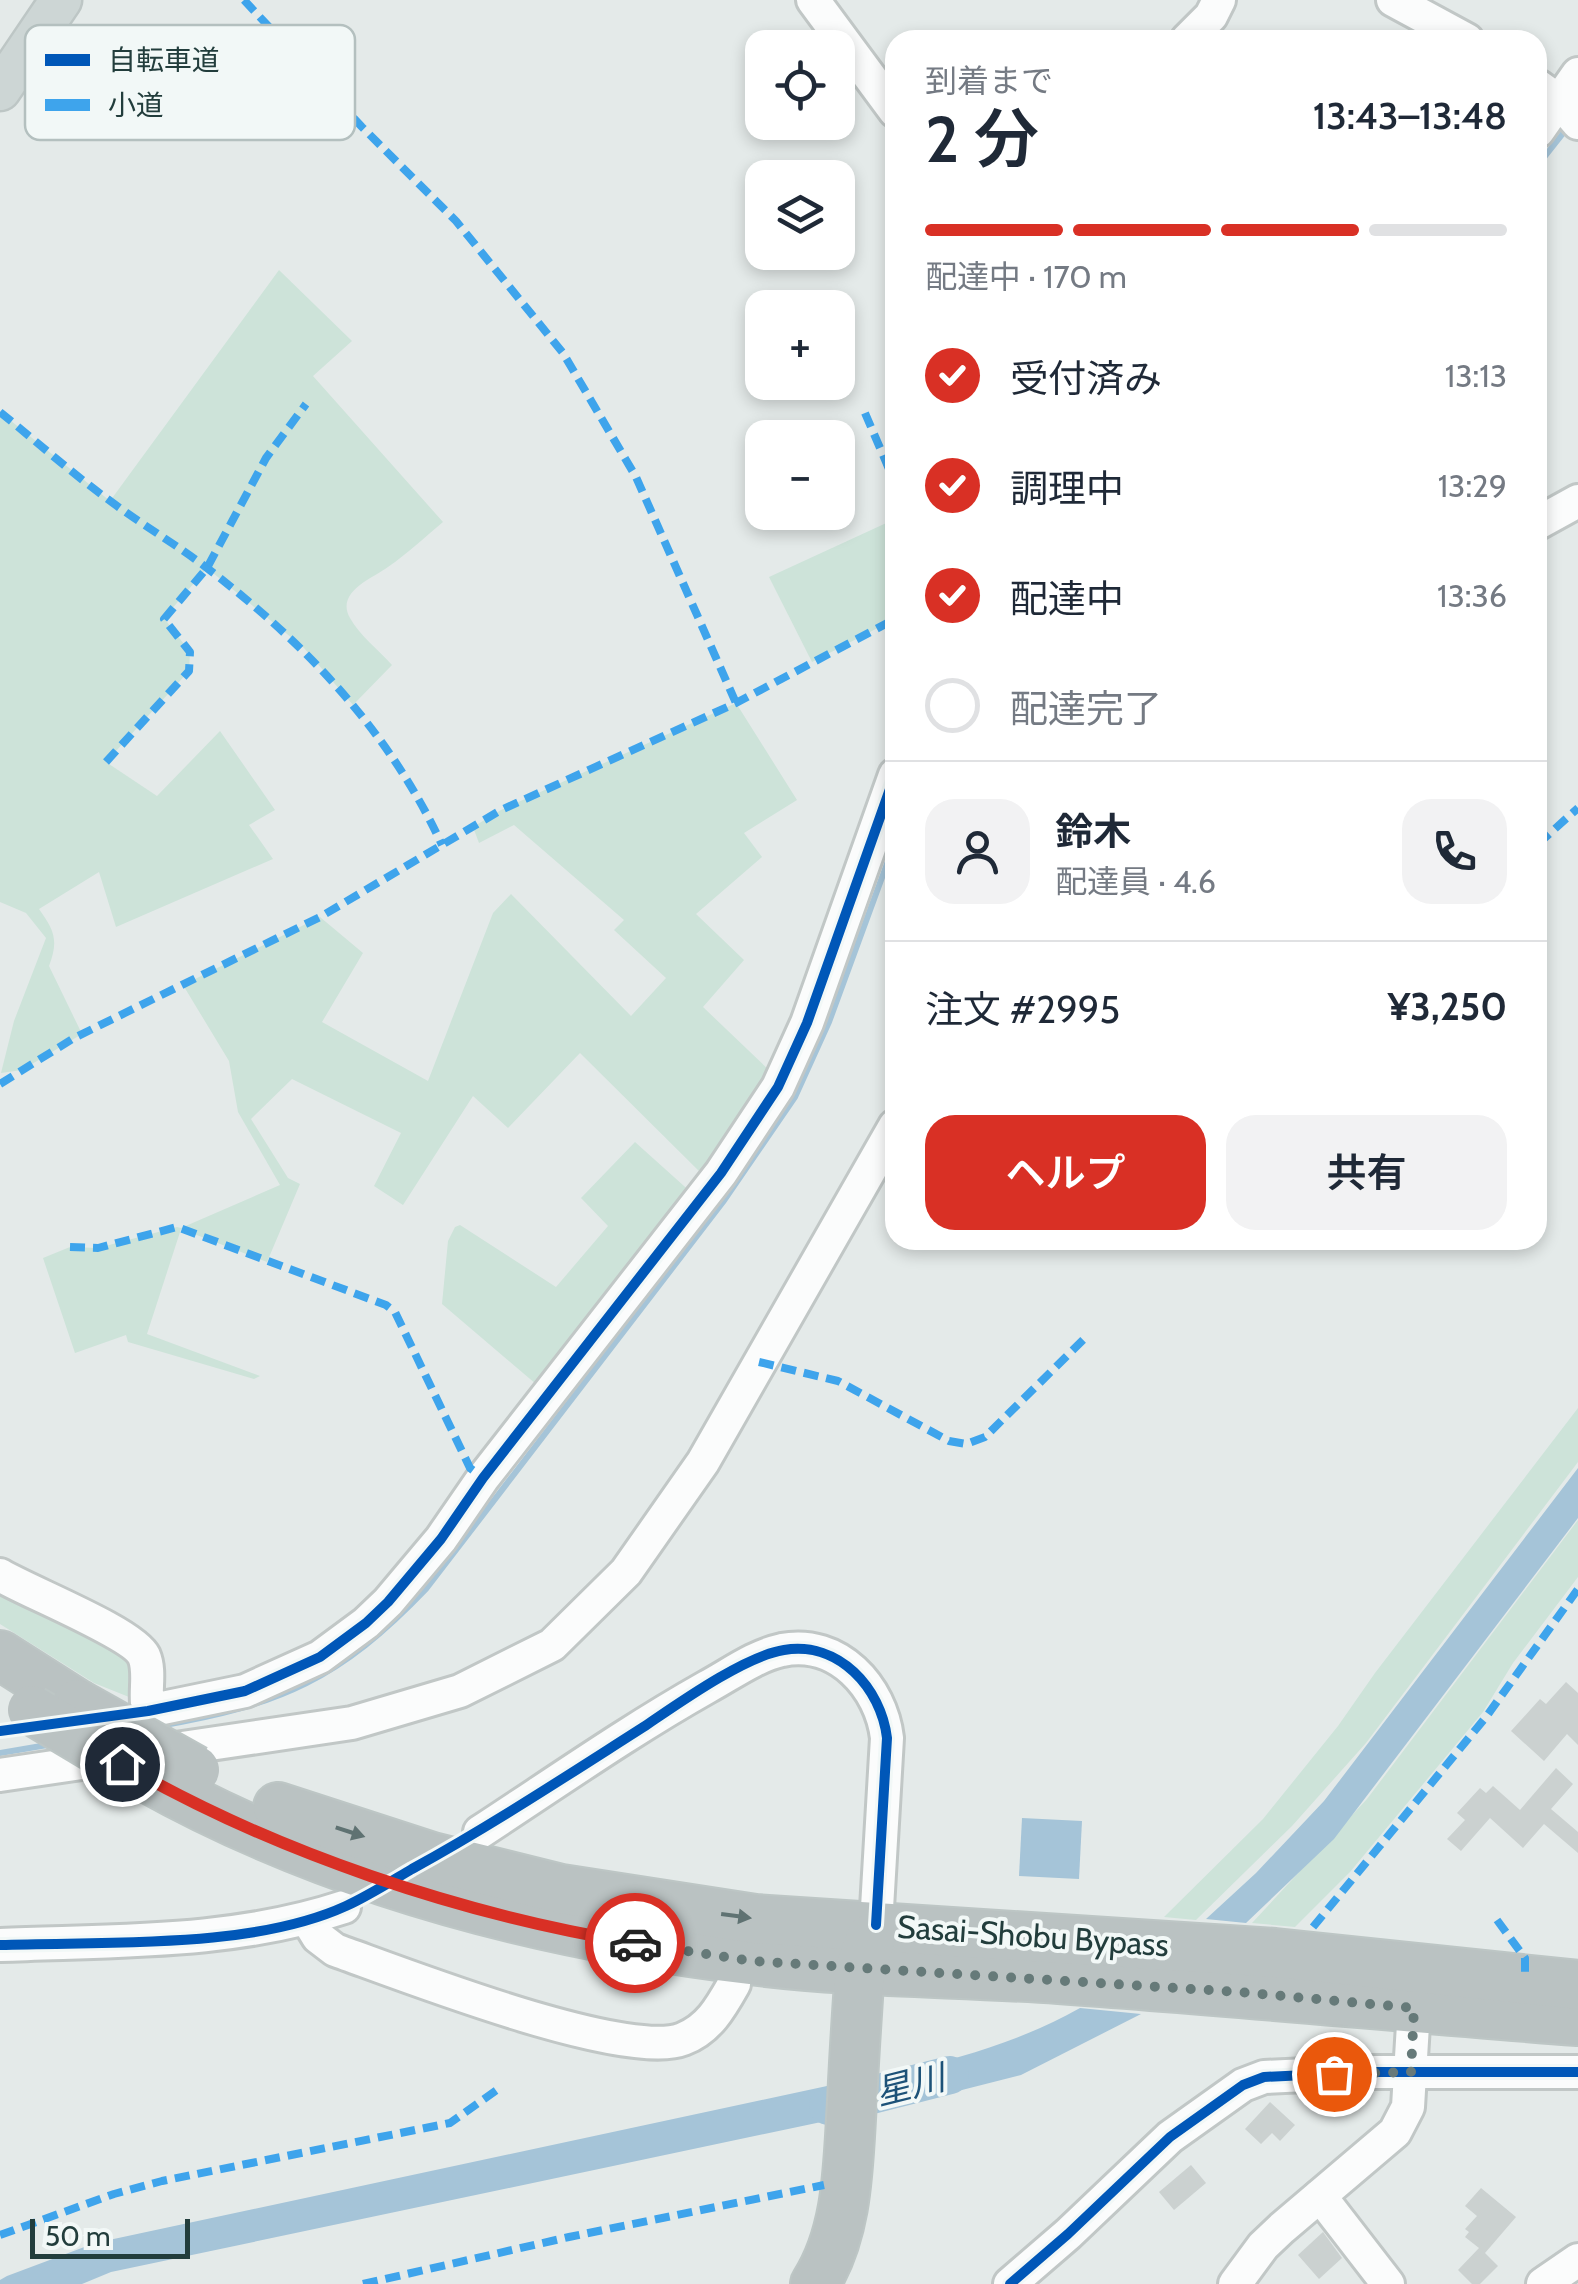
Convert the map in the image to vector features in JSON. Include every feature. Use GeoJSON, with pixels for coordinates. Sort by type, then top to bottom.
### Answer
{"type":"FeatureCollection","features":[{"type":"Feature","properties":{"kind":"highway","name":"Sasai-Shobu Bypass"},"geometry":{"type":"LineString","coordinates":[[0,1655],[36,1701],[146,1778],[218,1814],[341,1865],[557,1928],[752,1961],[875,1954],[1094,1950],[1257,1972],[1577,1992]]}},
{"type":"Feature","properties":{"kind":"highway","name":"Sasai-Shobu Bypass"},"geometry":{"type":"LineString","coordinates":[[36,1701],[328,1825],[432,1857],[562,1889],[756,1919],[875,1954],[1038,1978],[1257,1972],[1414,2008],[1577,1992]]}},
{"type":"Feature","properties":{"kind":"highway"},"geometry":{"type":"LineString","coordinates":[[850,2284],[866,2241],[864,2154],[875,1954]]}},
{"type":"Feature","properties":{"kind":"highway"},"geometry":{"type":"LineString","coordinates":[[815,2284],[836,2239],[845,2198],[864,2154]]}},
{"type":"Feature","properties":{"kind":"main road"},"geometry":{"type":"LineString","coordinates":[[44,25],[61,0]]}},
{"type":"Feature","properties":{"kind":"main road"},"geometry":{"type":"LineString","coordinates":[[0,90],[25,53]]}},
{"type":"Feature","properties":{"kind":"street"},"geometry":{"type":"LineString","coordinates":[[813,0],[885,97]]}},
{"type":"Feature","properties":{"kind":"street"},"geometry":{"type":"LineString","coordinates":[[1197,30],[1211,16],[1219,0]]}},
{"type":"Feature","properties":{"kind":"street"},"geometry":{"type":"LineString","coordinates":[[1393,0],[1448,30]]}},
{"type":"Feature","properties":{"kind":"street"},"geometry":{"type":"LineString","coordinates":[[1558,103],[1578,74]]}},
{"type":"Feature","properties":{"kind":"street"},"geometry":{"type":"LineString","coordinates":[[1547,518],[1578,501]]}},
{"type":"Feature","properties":{"kind":"street"},"geometry":{"type":"LineString","coordinates":[[0,1575],[133,1641],[145,1657],[148,1711],[271,1682],[320,1657],[366,1623],[441,1540],[482,1478],[721,1173],[769,1101],[790,1066],[807,1023],[885,803]]}},
{"type":"Feature","properties":{"kind":"street"},"geometry":{"type":"LineString","coordinates":[[0,1776],[368,1720],[460,1691],[513,1668],[552,1645],[626,1572],[703,1462],[885,1144]]}},
{"type":"Feature","properties":{"kind":"street"},"geometry":{"type":"LineString","coordinates":[[480,1832],[686,1698],[760,1657],[786,1649],[832,1656],[869,1687],[884,1713],[875,1954]]}},
{"type":"Feature","properties":{"kind":"street"},"geometry":{"type":"LineString","coordinates":[[0,1944],[238,1934],[344,1907]]}},
{"type":"Feature","properties":{"kind":"street"},"geometry":{"type":"LineString","coordinates":[[308,1919],[318,1937],[335,1950],[489,2003],[598,2035],[652,2042],[680,2041],[704,2028],[734,1984]]}},
{"type":"Feature","properties":{"kind":"street"},"geometry":{"type":"LineString","coordinates":[[1235,2284],[1263,2246],[1395,2132],[1408,2108],[1414,2008]]}},
{"type":"Feature","properties":{"kind":"street"},"geometry":{"type":"LineString","coordinates":[[1010,2284],[1170,2137],[1233,2090],[1264,2077],[1578,2072]]}},
{"type":"Feature","properties":{"kind":"street"},"geometry":{"type":"LineString","coordinates":[[1320,2196],[1388,2284]]}},
{"type":"Feature","properties":{"kind":"street"},"geometry":{"type":"LineString","coordinates":[[1542,2284],[1578,2260]]}},
{"type":"Feature","properties":{"kind":"green space"},"geometry":{"type":"Polygon","coordinates":[[[279,270],[352,341],[313,376],[443,522],[351,593],[347,609],[350,618],[392,665],[353,705],[304,648],[207,568],[164,618],[190,652],[189,671],[106,762],[157,796],[220,731],[275,810],[249,825],[273,859],[116,927],[99,872],[39,909],[53,936],[49,966],[82,1034],[22,1070],[1,1073],[14,1021],[46,938],[26,913],[0,902],[0,412],[110,501],[279,270]]]}},
{"type":"Feature","properties":{"kind":"green space"},"geometry":{"type":"Polygon","coordinates":[[[885,524],[885,624],[812,662],[769,577],[885,524]]]}},
{"type":"Feature","properties":{"kind":"green space"},"geometry":{"type":"Polygon","coordinates":[[[736,703],[797,800],[744,833],[762,857],[696,914],[744,960],[703,1007],[772,1073],[706,1178],[580,1053],[508,1128],[473,1096],[403,1205],[374,1186],[401,1133],[292,1079],[251,1119],[288,1178],[300,1184],[267,1262],[181,1229],[147,1334],[260,1376],[254,1379],[128,1342],[126,1335],[75,1353],[43,1258],[70,1247],[98,1248],[181,1228],[280,1185],[238,1112],[229,1061],[183,985],[320,917],[363,953],[322,1022],[428,1081],[493,913],[511,894],[631,1016],[666,978],[614,930],[624,920],[514,825],[479,843],[473,827],[501,810],[736,703]]]}},
{"type":"Feature","properties":{"kind":"green space"},"geometry":{"type":"Polygon","coordinates":[[[635,1142],[694,1195],[543,1390],[442,1304],[448,1241],[460,1225],[556,1287],[608,1226],[581,1198],[635,1142]]]}},
{"type":"Feature","properties":{"kind":"green space"},"geometry":{"type":"Polygon","coordinates":[[[1578,1408],[1578,1462],[1366,1743],[1292,1826],[1196,1920],[1164,1917],[1263,1819],[1578,1408]]]}},
{"type":"Feature","properties":{"kind":"green space"},"geometry":{"type":"Polygon","coordinates":[[[1578,1520],[1578,1577],[1513,1663],[1483,1712],[1350,1872],[1295,1927],[1252,1923],[1367,1799],[1578,1520]]]}},
{"type":"Feature","properties":{"kind":"green space"},"geometry":{"type":"Polygon","coordinates":[[[0,1586],[129,1653],[134,1692],[129,1697],[94,1683],[0,1624],[0,1586]]]}},
{"type":"Feature","properties":{"kind":"water"},"geometry":{"type":"Polygon","coordinates":[[[1578,1468],[1578,1518],[1334,1839],[1246,1923],[1206,1919],[1324,1801],[1578,1468]]]}},
{"type":"Feature","properties":{"kind":"water"},"geometry":{"type":"Polygon","coordinates":[[[1022,1818],[1082,1821],[1079,1879],[1019,1876],[1022,1818]]]}},
{"type":"Feature","properties":{"kind":"water"},"geometry":{"type":"Polygon","coordinates":[[[1080,2008],[1141,2014],[1021,2075],[899,2106],[901,2072],[993,2046],[1080,2008]]]}},
{"type":"Feature","properties":{"kind":"water"},"geometry":{"type":"Polygon","coordinates":[[[827,2086],[826,2121],[111,2272],[82,2284],[0,2284],[7,2276],[95,2243],[827,2086]]]}},
{"type":"Feature","properties":{"kind":"building"},"geometry":{"type":"Polygon","coordinates":[[[1566,1682],[1578,1693],[1578,1745],[1567,1734],[1544,1761],[1511,1731],[1540,1699],[1546,1704],[1566,1682]]]}},
{"type":"Feature","properties":{"kind":"building"},"geometry":{"type":"Polygon","coordinates":[[[1556,1768],[1573,1784],[1551,1809],[1578,1832],[1578,1853],[1544,1824],[1523,1848],[1490,1818],[1461,1851],[1447,1839],[1465,1820],[1457,1813],[1480,1788],[1486,1793],[1493,1786],[1520,1810],[1556,1768]]]}},
{"type":"Feature","properties":{"kind":"building"},"geometry":{"type":"Polygon","coordinates":[[[1270,2102],[1295,2125],[1280,2141],[1272,2133],[1261,2144],[1245,2129],[1270,2102]]]}},
{"type":"Feature","properties":{"kind":"building"},"geometry":{"type":"Polygon","coordinates":[[[1191,2165],[1206,2183],[1174,2210],[1159,2192],[1191,2165]]]}},
{"type":"Feature","properties":{"kind":"building"},"geometry":{"type":"Polygon","coordinates":[[[1481,2188],[1516,2217],[1485,2253],[1498,2266],[1480,2284],[1472,2284],[1458,2270],[1479,2248],[1465,2237],[1469,2232],[1465,2229],[1477,2216],[1465,2206],[1481,2188]]]}},
{"type":"Feature","properties":{"kind":"building"},"geometry":{"type":"Polygon","coordinates":[[[1323,2232],[1342,2258],[1319,2279],[1298,2255],[1323,2232]]]}},
{"type":"Feature","properties":{"kind":"waterway"},"geometry":{"type":"LineString","coordinates":[[1547,154],[1568,127]]}},
{"type":"Feature","properties":{"kind":"waterway"},"geometry":{"type":"LineString","coordinates":[[159,1726],[240,1708],[306,1683],[365,1645],[426,1589],[723,1202],[795,1097],[829,1022],[885,869]]}},
{"type":"Feature","properties":{"kind":"waterway"},"geometry":{"type":"LineString","coordinates":[[0,1753],[53,1744]]}},
{"type":"Feature","properties":{"kind":"waterway","name":"星川"},"geometry":{"type":"LineString","coordinates":[[828,2106],[950,2075]]}},
{"type":"Feature","properties":{"kind":"marked path"},"geometry":{"type":"LineString","coordinates":[[244,0],[267,25]]}},
{"type":"Feature","properties":{"kind":"marked path"},"geometry":{"type":"LineString","coordinates":[[355,119],[456,221],[563,353],[636,477],[736,703]]}},
{"type":"Feature","properties":{"kind":"marked path"},"geometry":{"type":"LineString","coordinates":[[106,762],[189,671],[190,652],[164,619],[207,568],[266,458],[306,404]]}},
{"type":"Feature","properties":{"kind":"marked path"},"geometry":{"type":"LineString","coordinates":[[0,412],[98,492],[207,568],[311,659],[371,727],[421,804],[442,845]]}},
{"type":"Feature","properties":{"kind":"marked path"},"geometry":{"type":"LineString","coordinates":[[865,413],[885,460]]}},
{"type":"Feature","properties":{"kind":"marked path"},"geometry":{"type":"LineString","coordinates":[[0,1084],[74,1038],[320,917],[501,810],[736,703],[885,624]]}},
{"type":"Feature","properties":{"kind":"marked path"},"geometry":{"type":"LineString","coordinates":[[1547,836],[1578,808]]}},
{"type":"Feature","properties":{"kind":"marked path"},"geometry":{"type":"LineString","coordinates":[[70,1247],[98,1248],[177,1227],[386,1305],[395,1312],[470,1468],[483,1478]]}},
{"type":"Feature","properties":{"kind":"marked path"},"geometry":{"type":"LineString","coordinates":[[759,1362],[838,1381],[949,1441],[966,1444],[985,1437],[1086,1337]]}},
{"type":"Feature","properties":{"kind":"marked path"},"geometry":{"type":"LineString","coordinates":[[1313,1927],[1486,1717],[1578,1589]]}},
{"type":"Feature","properties":{"kind":"marked path"},"geometry":{"type":"LineString","coordinates":[[1497,1920],[1525,1958],[1525,1979]]}},
{"type":"Feature","properties":{"kind":"marked path"},"geometry":{"type":"LineString","coordinates":[[0,2235],[162,2181],[450,2123],[501,2087]]}},
{"type":"Feature","properties":{"kind":"marked path"},"geometry":{"type":"LineString","coordinates":[[363,2284],[824,2185]]}},
{"type":"Feature","properties":{"kind":"cycle path"},"geometry":{"type":"LineString","coordinates":[[0,1731],[148,1711],[245,1691],[320,1657],[388,1602],[441,1539],[483,1478],[721,1173],[778,1087],[807,1023],[885,803]]}},
{"type":"Feature","properties":{"kind":"cycle path"},"geometry":{"type":"LineString","coordinates":[[0,1945],[222,1937],[308,1920],[362,1898],[471,1835],[732,1671],[768,1654],[804,1649],[822,1653],[854,1672],[883,1719],[887,1738],[876,1925]]}},
{"type":"Feature","properties":{"kind":"cycle path"},"geometry":{"type":"LineString","coordinates":[[1010,2284],[1170,2137],[1243,2085],[1264,2077],[1368,2072],[1578,2072]]}},
{"type":"Feature","properties":{"kind":"way so far"},"geometry":{"type":"LineString","coordinates":[[635,1943],[752,1961],[1239,1992],[1414,2008],[1411,2072],[1334,2074]]}},
{"type":"Feature","properties":{"kind":"route"},"geometry":{"type":"LineString","coordinates":[[122,1764],[218,1814],[341,1865],[492,1911],[635,1943]]}}]}
